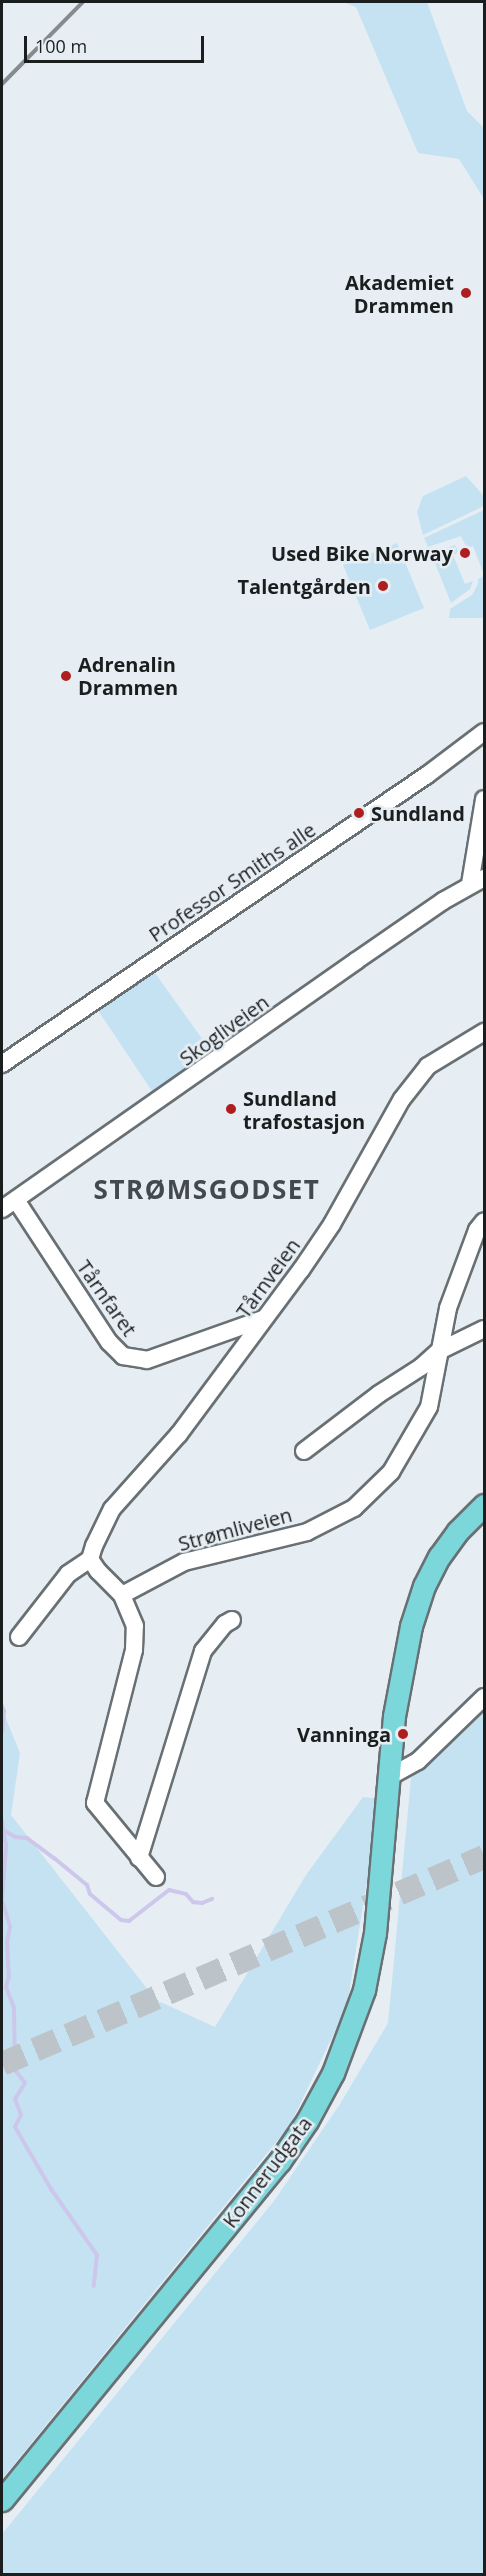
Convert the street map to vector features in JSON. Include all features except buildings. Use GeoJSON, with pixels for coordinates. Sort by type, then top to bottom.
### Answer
{"type":"FeatureCollection","features":[{"type":"Feature","properties":{"kind":"main road","name":"Konnerudgata"},"geometry":{"type":"LineString","coordinates":[[2,2500],[265,2180],[297,2138],[320,2098],[345,2045],[364,1990],[380,1894],[399,1680],[417,1605],[431,1571],[449,1542],[484,1505]]}},
{"type":"Feature","properties":{"kind":"street","name":"Professor Smiths alle"},"geometry":{"type":"LineString","coordinates":[[2,1064],[484,733]]}},
{"type":"Feature","properties":{"kind":"street","name":"Skogliveien"},"geometry":{"type":"LineString","coordinates":[[2,1209],[356,961],[477,881],[484,799]]}},
{"type":"Feature","properties":{"kind":"street","name":"Tårnveien"},"geometry":{"type":"LineString","coordinates":[[19,1637],[68,1574],[90,1559],[112,1509],[179,1434],[332,1224],[408,1091],[428,1066],[484,1032]]}},
{"type":"Feature","properties":{"kind":"street","name":"Tårnfaret"},"geometry":{"type":"LineString","coordinates":[[16,1200],[109,1342],[123,1356],[147,1360],[263,1319]]}},
{"type":"Feature","properties":{"kind":"street","name":"Strømliveien"},"geometry":{"type":"LineString","coordinates":[[122,1595],[184,1562],[307,1532],[354,1508],[391,1472],[429,1407],[448,1308],[477,1230],[484,1221]]}},
{"type":"Feature","properties":{"kind":"street"},"geometry":{"type":"LineString","coordinates":[[304,1451],[379,1394],[421,1367],[439,1351],[484,1329]]}},
{"type":"Feature","properties":{"kind":"street"},"geometry":{"type":"LineString","coordinates":[[90,1559],[98,1571],[122,1595],[135,1626],[134,1650],[95,1803],[156,1877]]}},
{"type":"Feature","properties":{"kind":"street"},"geometry":{"type":"LineString","coordinates":[[139,1857],[202,1651],[225,1624],[232,1620]]}},
{"type":"Feature","properties":{"kind":"street"},"geometry":{"type":"LineString","coordinates":[[389,1777],[418,1761],[484,1697]]}},
{"type":"Feature","properties":{"kind":"shaded area"},"geometry":{"type":"Polygon","coordinates":[[[343,2],[427,2],[467,111],[484,128],[484,199],[459,159],[418,153],[356,7],[343,2]]]}},
{"type":"Feature","properties":{"kind":"shaded area"},"geometry":{"type":"Polygon","coordinates":[[[466,476],[483,495],[484,506],[423,535],[417,512],[423,496],[466,476]]]}},
{"type":"Feature","properties":{"kind":"shaded area"},"geometry":{"type":"Polygon","coordinates":[[[484,510],[484,575],[473,546],[467,548],[461,536],[428,547],[424,538],[484,510]]]}},
{"type":"Feature","properties":{"kind":"shaded area","name":"Talentgården"},"geometry":{"type":"Polygon","coordinates":[[[397,543],[424,608],[370,630],[343,565],[397,543]]]}},
{"type":"Feature","properties":{"kind":"shaded area"},"geometry":{"type":"Polygon","coordinates":[[[455,545],[459,552],[453,555],[465,584],[473,581],[470,589],[451,603],[431,553],[455,545]]]}},
{"type":"Feature","properties":{"kind":"shaded area"},"geometry":{"type":"Polygon","coordinates":[[[484,576],[484,618],[449,618],[450,609],[472,595],[478,579],[484,576]]]}},
{"type":"Feature","properties":{"kind":"shaded area"},"geometry":{"type":"Polygon","coordinates":[[[155,973],[213,1054],[154,1094],[97,1009],[155,973]]]}},
{"type":"Feature","properties":{"kind":"shaded area"},"geometry":{"type":"Polygon","coordinates":[[[484,1700],[484,2574],[2,2574],[2,2534],[274,2201],[340,2104],[388,2023],[411,1778],[435,1747],[484,1700]]]}},
{"type":"Feature","properties":{"kind":"shaded area"},"geometry":{"type":"Polygon","coordinates":[[[2,1709],[20,1753],[11,1815],[156,2000],[215,2027],[306,1875],[363,1797],[380,1799],[347,2006],[290,2125],[2,2479],[2,1709]]]}},
{"type":"Feature","properties":{"kind":"waterway"},"geometry":{"type":"LineString","coordinates":[[2,1706],[4,1711],[2,1732]]}},
{"type":"Feature","properties":{"kind":"waterway"},"geometry":{"type":"LineString","coordinates":[[2,1820],[3,1830],[15,1837],[27,1838],[54,1858],[87,1885],[90,1894],[121,1920],[129,1921],[169,1890],[186,1894],[193,1902],[202,1903],[212,1899]]}},
{"type":"Feature","properties":{"kind":"waterway"},"geometry":{"type":"LineString","coordinates":[[3,1830],[6,1846],[2,1900],[10,1927],[7,1943],[9,1976],[6,1987],[14,2008],[15,2070],[25,2083],[15,2099],[21,2115],[15,2127],[51,2189],[97,2255],[94,2286]]}},
{"type":"Feature","properties":{"kind":"tunnel"},"geometry":{"type":"LineString","coordinates":[[2,2064],[484,1857]]}},
{"type":"Feature","properties":{"kind":"railway"},"geometry":{"type":"LineString","coordinates":[[2,84],[83,2]]}},
{"type":"Feature","properties":{"kind":"place","name":"Akademiet Drammen"},"geometry":{"type":"Point","coordinates":[466,293]}},
{"type":"Feature","properties":{"kind":"place","name":"Used Bike Norway"},"geometry":{"type":"Point","coordinates":[465,553]}},
{"type":"Feature","properties":{"kind":"place","name":"Talentgården"},"geometry":{"type":"Point","coordinates":[383,586]}},
{"type":"Feature","properties":{"kind":"place","name":"Adrenalin Drammen"},"geometry":{"type":"Point","coordinates":[66,676]}},
{"type":"Feature","properties":{"kind":"place","name":"Sundland"},"geometry":{"type":"Point","coordinates":[359,813]}},
{"type":"Feature","properties":{"kind":"place","name":"Sundland trafostasjon"},"geometry":{"type":"Point","coordinates":[231,1109]}},
{"type":"Feature","properties":{"kind":"place","name":"Vanninga"},"geometry":{"type":"Point","coordinates":[403,1734]}},
{"type":"Feature","properties":{"kind":"district","name":"STRØMSGODSET"},"geometry":{"type":"Point","coordinates":[207,1190]}}]}
